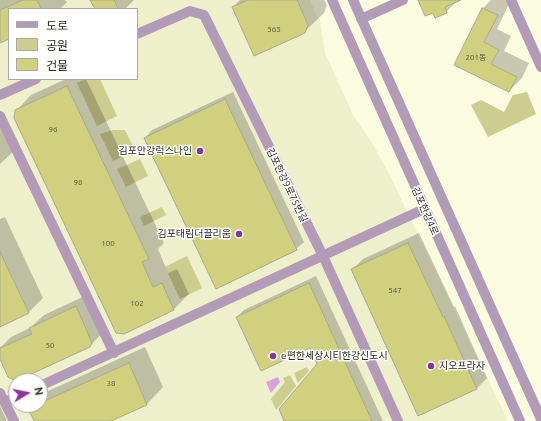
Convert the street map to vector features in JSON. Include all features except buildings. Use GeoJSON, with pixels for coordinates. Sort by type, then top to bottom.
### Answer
{"type":"FeatureCollection","features":[{"type":"Feature","properties":{"kind":"street","name":"김포한강4로"},"geometry":{"type":"LineString","coordinates":[[332,0],[424,209],[520,421]]}},
{"type":"Feature","properties":{"kind":"street","name":"김포한강4로"},"geometry":{"type":"LineString","coordinates":[[353,0],[541,419]]}},
{"type":"Feature","properties":{"kind":"street"},"geometry":{"type":"LineString","coordinates":[[361,19],[403,0]]}},
{"type":"Feature","properties":{"kind":"street"},"geometry":{"type":"LineString","coordinates":[[511,0],[541,67]]}},
{"type":"Feature","properties":{"kind":"street","name":"김포한강9로75번길"},"geometry":{"type":"LineString","coordinates":[[138,34],[190,11],[204,16],[323,256],[398,421]]}},
{"type":"Feature","properties":{"kind":"street"},"geometry":{"type":"LineString","coordinates":[[0,95],[34,80]]}},
{"type":"Feature","properties":{"kind":"street"},"geometry":{"type":"LineString","coordinates":[[0,116],[114,353]]}},
{"type":"Feature","properties":{"kind":"street"},"geometry":{"type":"LineString","coordinates":[[48,382],[424,209]]}},
{"type":"Feature","properties":{"kind":"street"},"geometry":{"type":"LineString","coordinates":[[2,398],[14,421]]}},
{"type":"Feature","properties":{"kind":"shaded area"},"geometry":{"type":"Polygon","coordinates":[[[0,0],[310,0],[320,22],[325,53],[353,115],[374,146],[391,178],[508,421],[0,421],[0,0]]]}},
{"type":"Feature","properties":{"kind":"shaded area"},"geometry":{"type":"Polygon","coordinates":[[[278,377],[280,382],[271,393],[266,382],[278,377]]]}},
{"type":"Feature","properties":{"kind":"green space"},"geometry":{"type":"Polygon","coordinates":[[[84,80],[100,80],[117,116],[97,126],[77,83],[84,80]]]}},
{"type":"Feature","properties":{"kind":"green space"},"geometry":{"type":"Polygon","coordinates":[[[527,92],[536,114],[488,137],[471,105],[481,100],[504,112],[513,95],[527,92]]]}},
{"type":"Feature","properties":{"kind":"green space"},"geometry":{"type":"Polygon","coordinates":[[[113,130],[125,130],[135,150],[113,161],[100,134],[113,130]]]}},
{"type":"Feature","properties":{"kind":"green space"},"geometry":{"type":"Polygon","coordinates":[[[140,159],[148,176],[126,187],[117,169],[140,159]]]}},
{"type":"Feature","properties":{"kind":"green space"},"geometry":{"type":"Polygon","coordinates":[[[162,207],[166,215],[144,226],[140,217],[162,207]]]}},
{"type":"Feature","properties":{"kind":"green space"},"geometry":{"type":"Polygon","coordinates":[[[187,256],[202,288],[180,299],[165,267],[187,256]]]}},
{"type":"Feature","properties":{"kind":"green space"},"geometry":{"type":"Polygon","coordinates":[[[307,367],[309,371],[298,383],[294,373],[307,367]]]}},
{"type":"Feature","properties":{"kind":"green space"},"geometry":{"type":"Polygon","coordinates":[[[290,375],[296,386],[276,410],[271,399],[285,382],[283,378],[290,375]]]}},
{"type":"Feature","properties":{"kind":"place","name":"김포안강럭스나인"},"geometry":{"type":"Point","coordinates":[200,151]}},
{"type":"Feature","properties":{"kind":"place","name":"김포태림더끌리움"},"geometry":{"type":"Point","coordinates":[239,234]}},
{"type":"Feature","properties":{"kind":"place","name":"e편한세상시티한강신도시"},"geometry":{"type":"Point","coordinates":[273,356]}},
{"type":"Feature","properties":{"kind":"place","name":"지오프라자"},"geometry":{"type":"Point","coordinates":[431,366]}}]}
